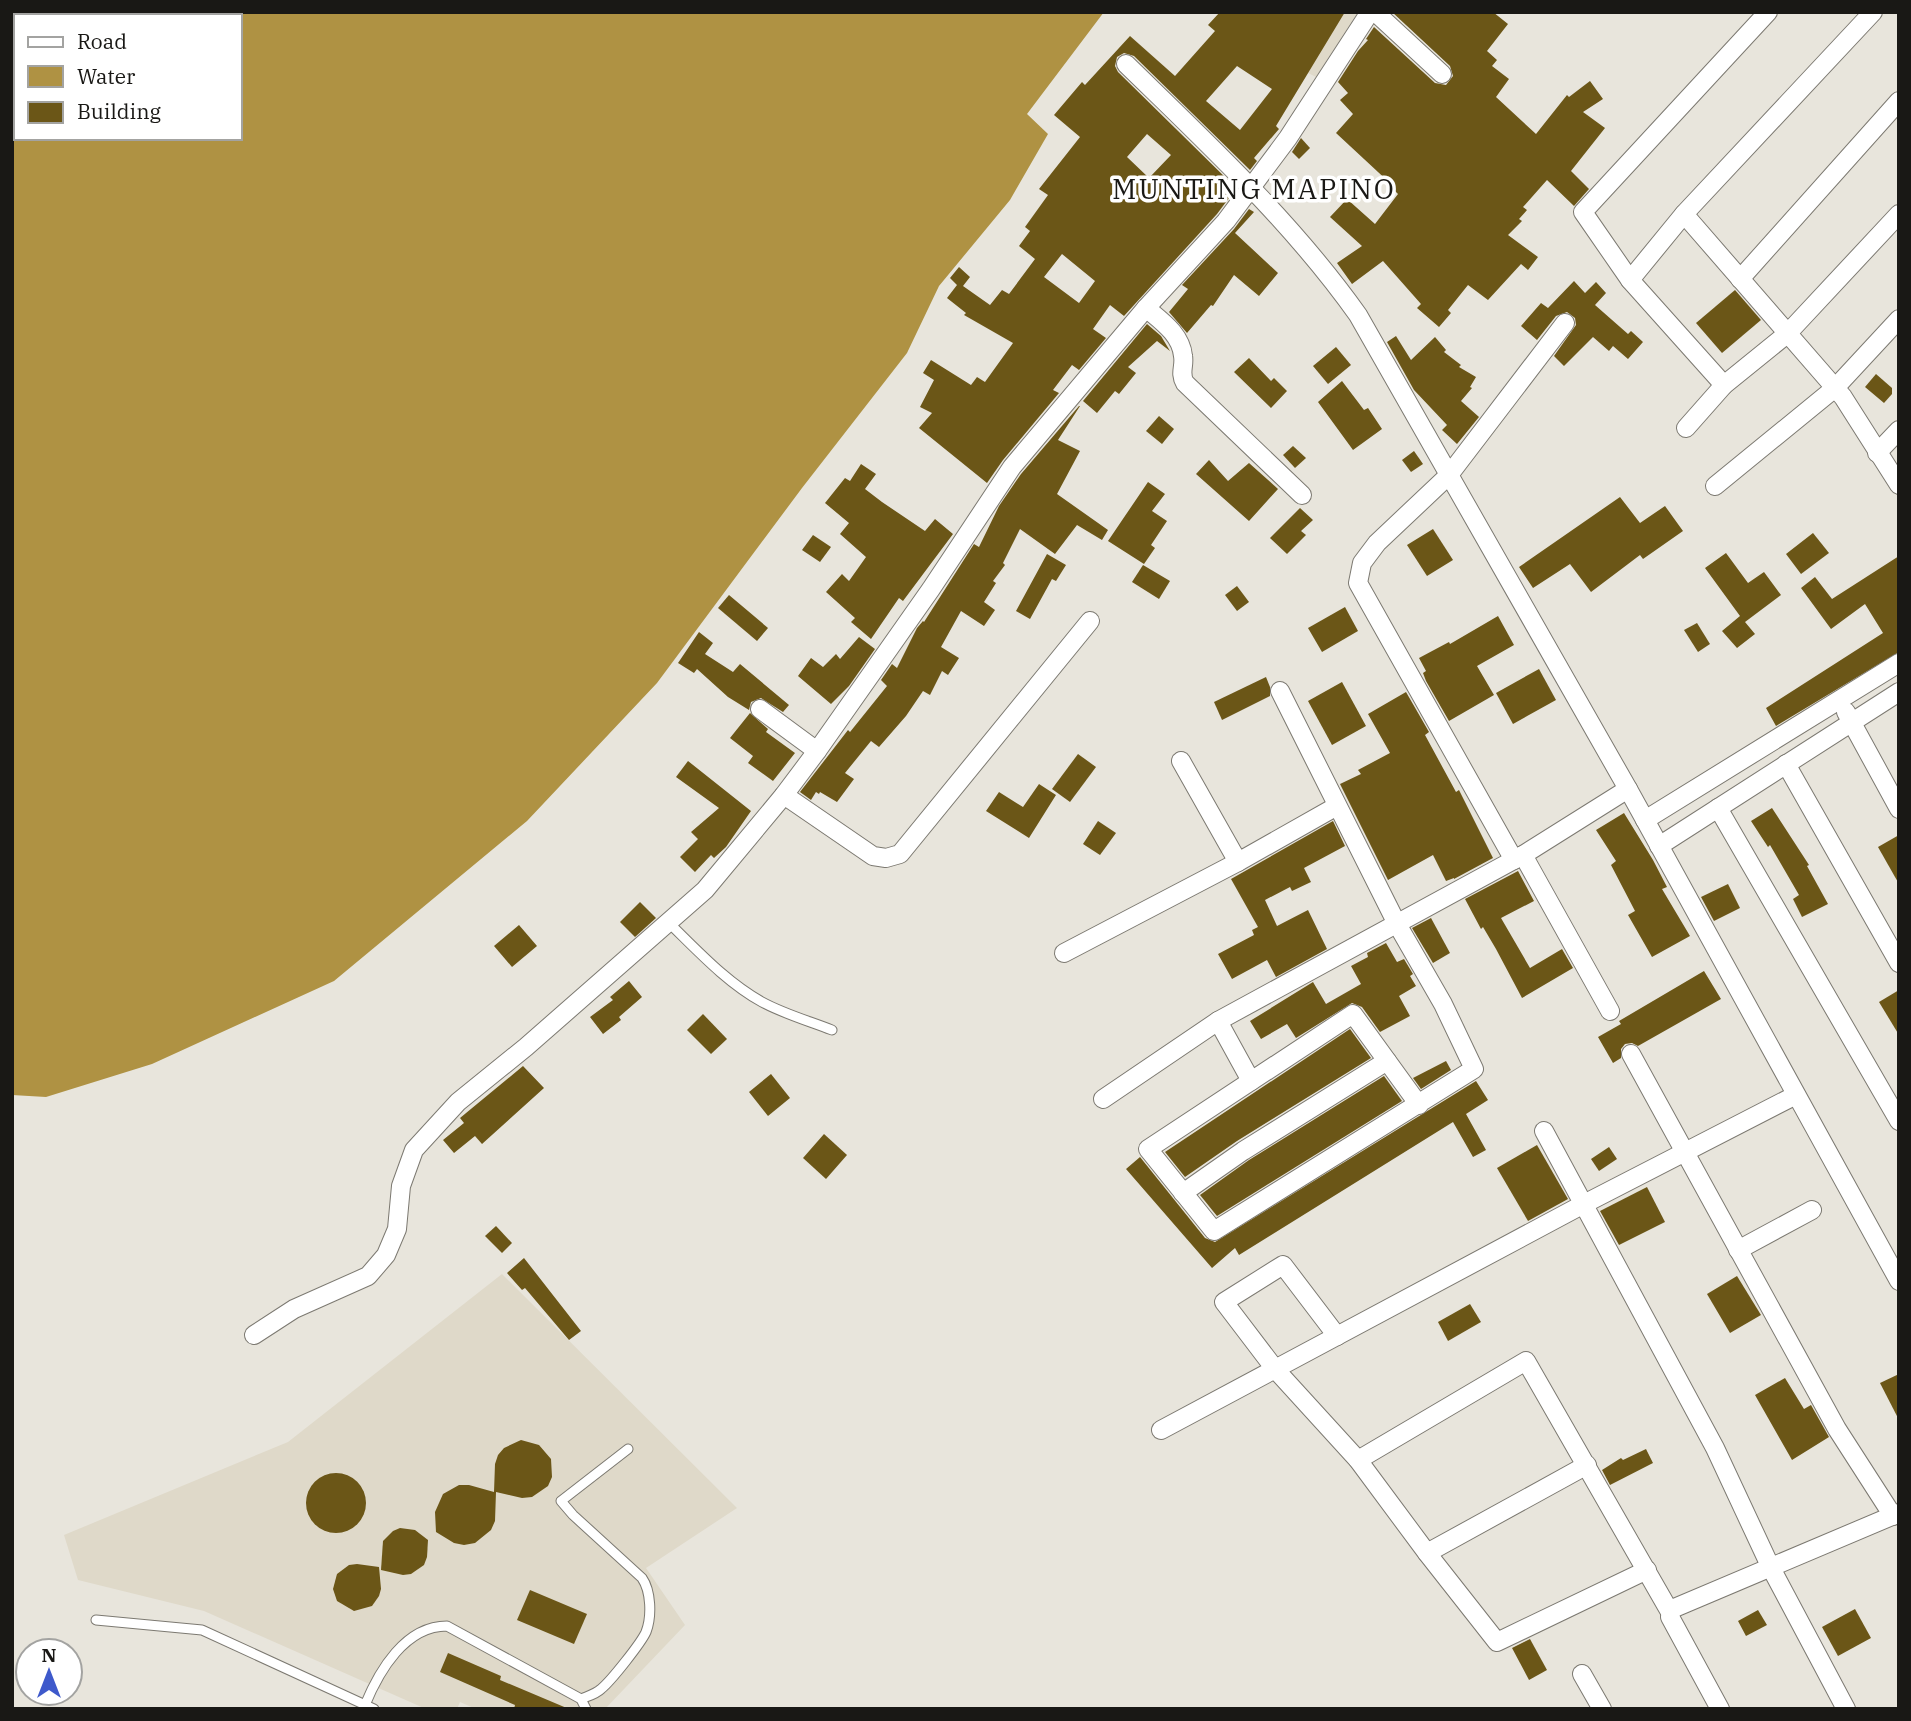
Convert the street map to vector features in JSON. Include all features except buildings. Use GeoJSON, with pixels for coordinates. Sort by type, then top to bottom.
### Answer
{"type":"FeatureCollection","features":[{"type":"Feature","properties":{"kind":"street"},"geometry":{"type":"LineString","coordinates":[[254,1335],[294,1309],[368,1276],[386,1255],[397,1229],[401,1186],[414,1150],[458,1102],[526,1047],[705,890],[817,751],[931,589],[1012,467],[1146,307],[1226,221],[1288,138],[1372,12],[1442,74]]}},
{"type":"Feature","properties":{"kind":"street"},"geometry":{"type":"LineString","coordinates":[[1724,385],[1630,280],[1583,212],[1768,12]]}},
{"type":"Feature","properties":{"kind":"street"},"geometry":{"type":"LineString","coordinates":[[1630,280],[1684,214],[1873,12]]}},
{"type":"Feature","properties":{"kind":"street"},"geometry":{"type":"LineString","coordinates":[[1126,64],[1251,185],[1321,266],[1358,315],[1628,789],[1899,1281]]}},
{"type":"Feature","properties":{"kind":"street"},"geometry":{"type":"LineString","coordinates":[[1740,279],[1899,101]]}},
{"type":"Feature","properties":{"kind":"street"},"geometry":{"type":"LineString","coordinates":[[1684,214],[1843,397],[1899,485]]}},
{"type":"Feature","properties":{"kind":"street"},"geometry":{"type":"LineString","coordinates":[[1686,428],[1724,385],[1787,334],[1899,214]]}},
{"type":"Feature","properties":{"kind":"street"},"geometry":{"type":"LineString","coordinates":[[1146,307],[1171,329],[1180,344],[1184,357],[1181,373],[1185,383],[1302,495]]}},
{"type":"Feature","properties":{"kind":"street"},"geometry":{"type":"LineString","coordinates":[[1715,486],[1835,388],[1899,319]]}},
{"type":"Feature","properties":{"kind":"street"},"geometry":{"type":"LineString","coordinates":[[1565,323],[1449,475],[1377,543],[1362,564],[1358,583],[1610,1010]]}},
{"type":"Feature","properties":{"kind":"street"},"geometry":{"type":"LineString","coordinates":[[1877,453],[1899,430]]}},
{"type":"Feature","properties":{"kind":"street"},"geometry":{"type":"LineString","coordinates":[[784,795],[873,856],[886,858],[900,853],[1090,621]]}},
{"type":"Feature","properties":{"kind":"street"},"geometry":{"type":"LineString","coordinates":[[1645,820],[1899,663]]}},
{"type":"Feature","properties":{"kind":"street"},"geometry":{"type":"LineString","coordinates":[[1280,691],[1397,924],[1443,1004],[1474,1069],[1419,1104],[1214,1231],[1148,1149],[1353,1014],[1419,1104]]}},
{"type":"Feature","properties":{"kind":"street"},"geometry":{"type":"LineString","coordinates":[[1659,846],[1899,692]]}},
{"type":"Feature","properties":{"kind":"street"},"geometry":{"type":"LineString","coordinates":[[1839,700],[1899,809]]}},
{"type":"Feature","properties":{"kind":"street"},"geometry":{"type":"LineString","coordinates":[[760,709],[817,751]]}},
{"type":"Feature","properties":{"kind":"street"},"geometry":{"type":"LineString","coordinates":[[1181,761],[1238,862]]}},
{"type":"Feature","properties":{"kind":"street"},"geometry":{"type":"LineString","coordinates":[[1786,765],[1899,963]]}},
{"type":"Feature","properties":{"kind":"street"},"geometry":{"type":"LineString","coordinates":[[1103,1099],[1218,1021],[1518,857],[1628,789]]}},
{"type":"Feature","properties":{"kind":"street"},"geometry":{"type":"LineString","coordinates":[[1064,953],[1238,862],[1337,806]]}},
{"type":"Feature","properties":{"kind":"street"},"geometry":{"type":"LineString","coordinates":[[1718,808],[1899,1121]]}},
{"type":"Feature","properties":{"kind":"street"},"geometry":{"type":"LineString","coordinates":[[1218,1021],[1251,1081]]}},
{"type":"Feature","properties":{"kind":"street"},"geometry":{"type":"LineString","coordinates":[[1631,1054],[1837,1429],[1896,1514],[1670,1612]]}},
{"type":"Feature","properties":{"kind":"street"},"geometry":{"type":"LineString","coordinates":[[1183,1193],[1243,1151],[1387,1061]]}},
{"type":"Feature","properties":{"kind":"street"},"geometry":{"type":"LineString","coordinates":[[1161,1430],[1582,1205],[1796,1095]]}},
{"type":"Feature","properties":{"kind":"street"},"geometry":{"type":"LineString","coordinates":[[1544,1130],[1715,1448],[1771,1568],[1846,1709]]}},
{"type":"Feature","properties":{"kind":"street"},"geometry":{"type":"LineString","coordinates":[[1738,1250],[1812,1210]]}},
{"type":"Feature","properties":{"kind":"street"},"geometry":{"type":"LineString","coordinates":[[1337,1336],[1283,1265],[1224,1301],[1275,1369],[1357,1460],[1497,1642],[1647,1570]]}},
{"type":"Feature","properties":{"kind":"street"},"geometry":{"type":"LineString","coordinates":[[1357,1460],[1526,1361],[1647,1570],[1720,1709]]}},
{"type":"Feature","properties":{"kind":"street"},"geometry":{"type":"LineString","coordinates":[[1427,1553],[1587,1465]]}},
{"type":"Feature","properties":{"kind":"street"},"geometry":{"type":"LineString","coordinates":[[1580,1709],[1600,1704],[1582,1674]]}},
{"type":"Feature","properties":{"kind":"lane"},"geometry":{"type":"LineString","coordinates":[[668,922],[722,973],[760,1001],[832,1030]]}},
{"type":"Feature","properties":{"kind":"lane"},"geometry":{"type":"LineString","coordinates":[[581,1699],[601,1690],[611,1680],[646,1633],[649,1594],[648,1586],[642,1578],[561,1501],[628,1450]]}},
{"type":"Feature","properties":{"kind":"lane"},"geometry":{"type":"LineString","coordinates":[[96,1620],[202,1630],[370,1707],[373,1685],[391,1658],[424,1631],[447,1626],[581,1699],[586,1709]]}},
{"type":"Feature","properties":{"kind":"shaded area"},"geometry":{"type":"Polygon","coordinates":[[[1272,12],[1358,12],[1316,77],[1258,48],[1272,12]]]}},
{"type":"Feature","properties":{"kind":"shaded area"},"geometry":{"type":"Polygon","coordinates":[[[502,1274],[737,1508],[646,1568],[685,1625],[605,1709],[476,1709],[460,1702],[457,1709],[426,1709],[204,1611],[78,1580],[64,1535],[288,1442],[502,1274]]]}},
{"type":"Feature","properties":{"kind":"water"},"geometry":{"type":"Polygon","coordinates":[[[12,12],[1104,12],[1027,114],[1048,134],[1010,200],[939,286],[907,353],[802,488],[657,683],[527,821],[334,981],[152,1064],[46,1097],[12,1095],[12,12]]]}},
{"type":"Feature","properties":{"kind":"district","name":"MUNTING MAPINO"},"geometry":{"type":"Point","coordinates":[1254,189]}}]}
